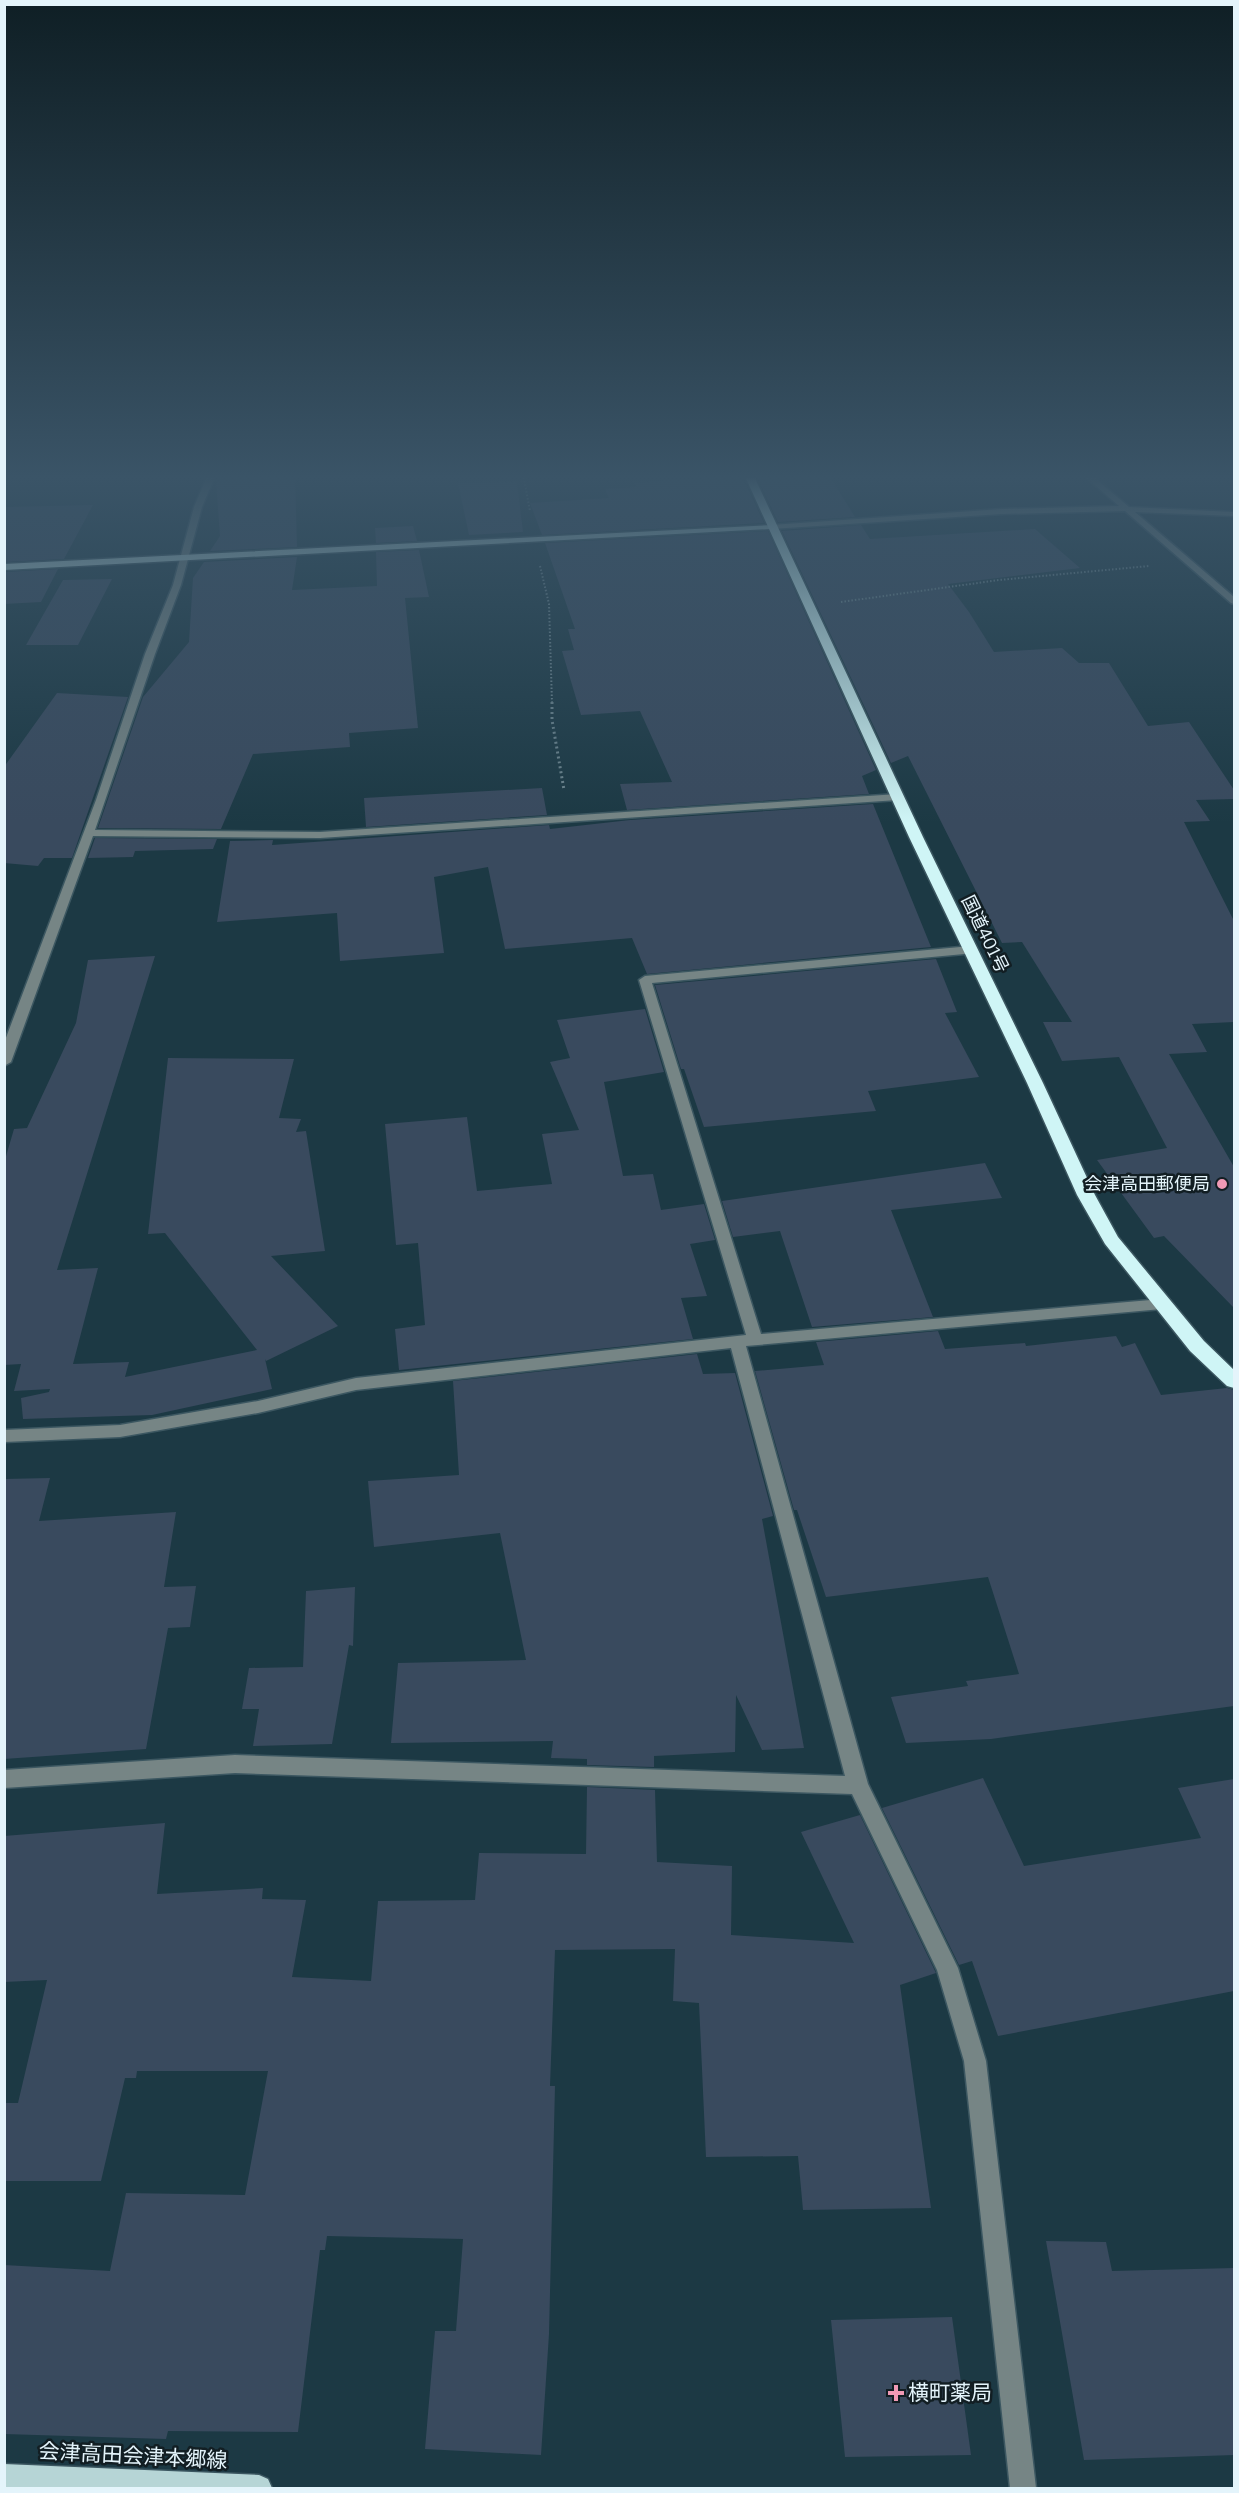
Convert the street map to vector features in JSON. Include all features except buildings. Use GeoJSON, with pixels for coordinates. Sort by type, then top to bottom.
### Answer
{"type":"FeatureCollection","features":[{"type":"Feature","properties":{"kind":"highway","name":"国道401号"},"geometry":{"type":"LineString","coordinates":[[802,590],[1086,1195],[1111,1240],[1197,1346],[1234,1381]]}},
{"type":"Feature","properties":{"kind":"main road","name":"会津高田会津本郷線"},"geometry":{"type":"LineString","coordinates":[[4,2477],[259,2488]]}},
{"type":"Feature","properties":{"kind":"street"},"geometry":{"type":"LineString","coordinates":[[4,1062],[89,833],[174,590]]}},
{"type":"Feature","properties":{"kind":"street"},"geometry":{"type":"LineString","coordinates":[[1222,590],[1234,601]]}},
{"type":"Feature","properties":{"kind":"street"},"geometry":{"type":"LineString","coordinates":[[89,833],[320,835],[898,797]]}},
{"type":"Feature","properties":{"kind":"street"},"geometry":{"type":"LineString","coordinates":[[971,950],[645,980],[746,1341],[858,1785],[947,1968],[975,2061],[1023,2488]]}},
{"type":"Feature","properties":{"kind":"street"},"geometry":{"type":"LineString","coordinates":[[4,1436],[120,1431],[258,1407],[356,1384],[746,1341],[1162,1304]]}},
{"type":"Feature","properties":{"kind":"street"},"geometry":{"type":"LineString","coordinates":[[4,1779],[235,1764],[858,1785]]}},
{"type":"Feature","properties":{"kind":"path"},"geometry":{"type":"LineString","coordinates":[[546,590],[549,604],[553,675],[552,720],[570,818]]}},
{"type":"Feature","properties":{"kind":"path"},"geometry":{"type":"LineString","coordinates":[[838,602],[930,590]]}},
{"type":"Feature","properties":{"kind":"place","name":"会津高田郵便局"},"geometry":{"type":"Point","coordinates":[1222,1184]}},
{"type":"Feature","properties":{"kind":"place","name":"横町薬局"},"geometry":{"type":"Point","coordinates":[896,2393]}}]}
